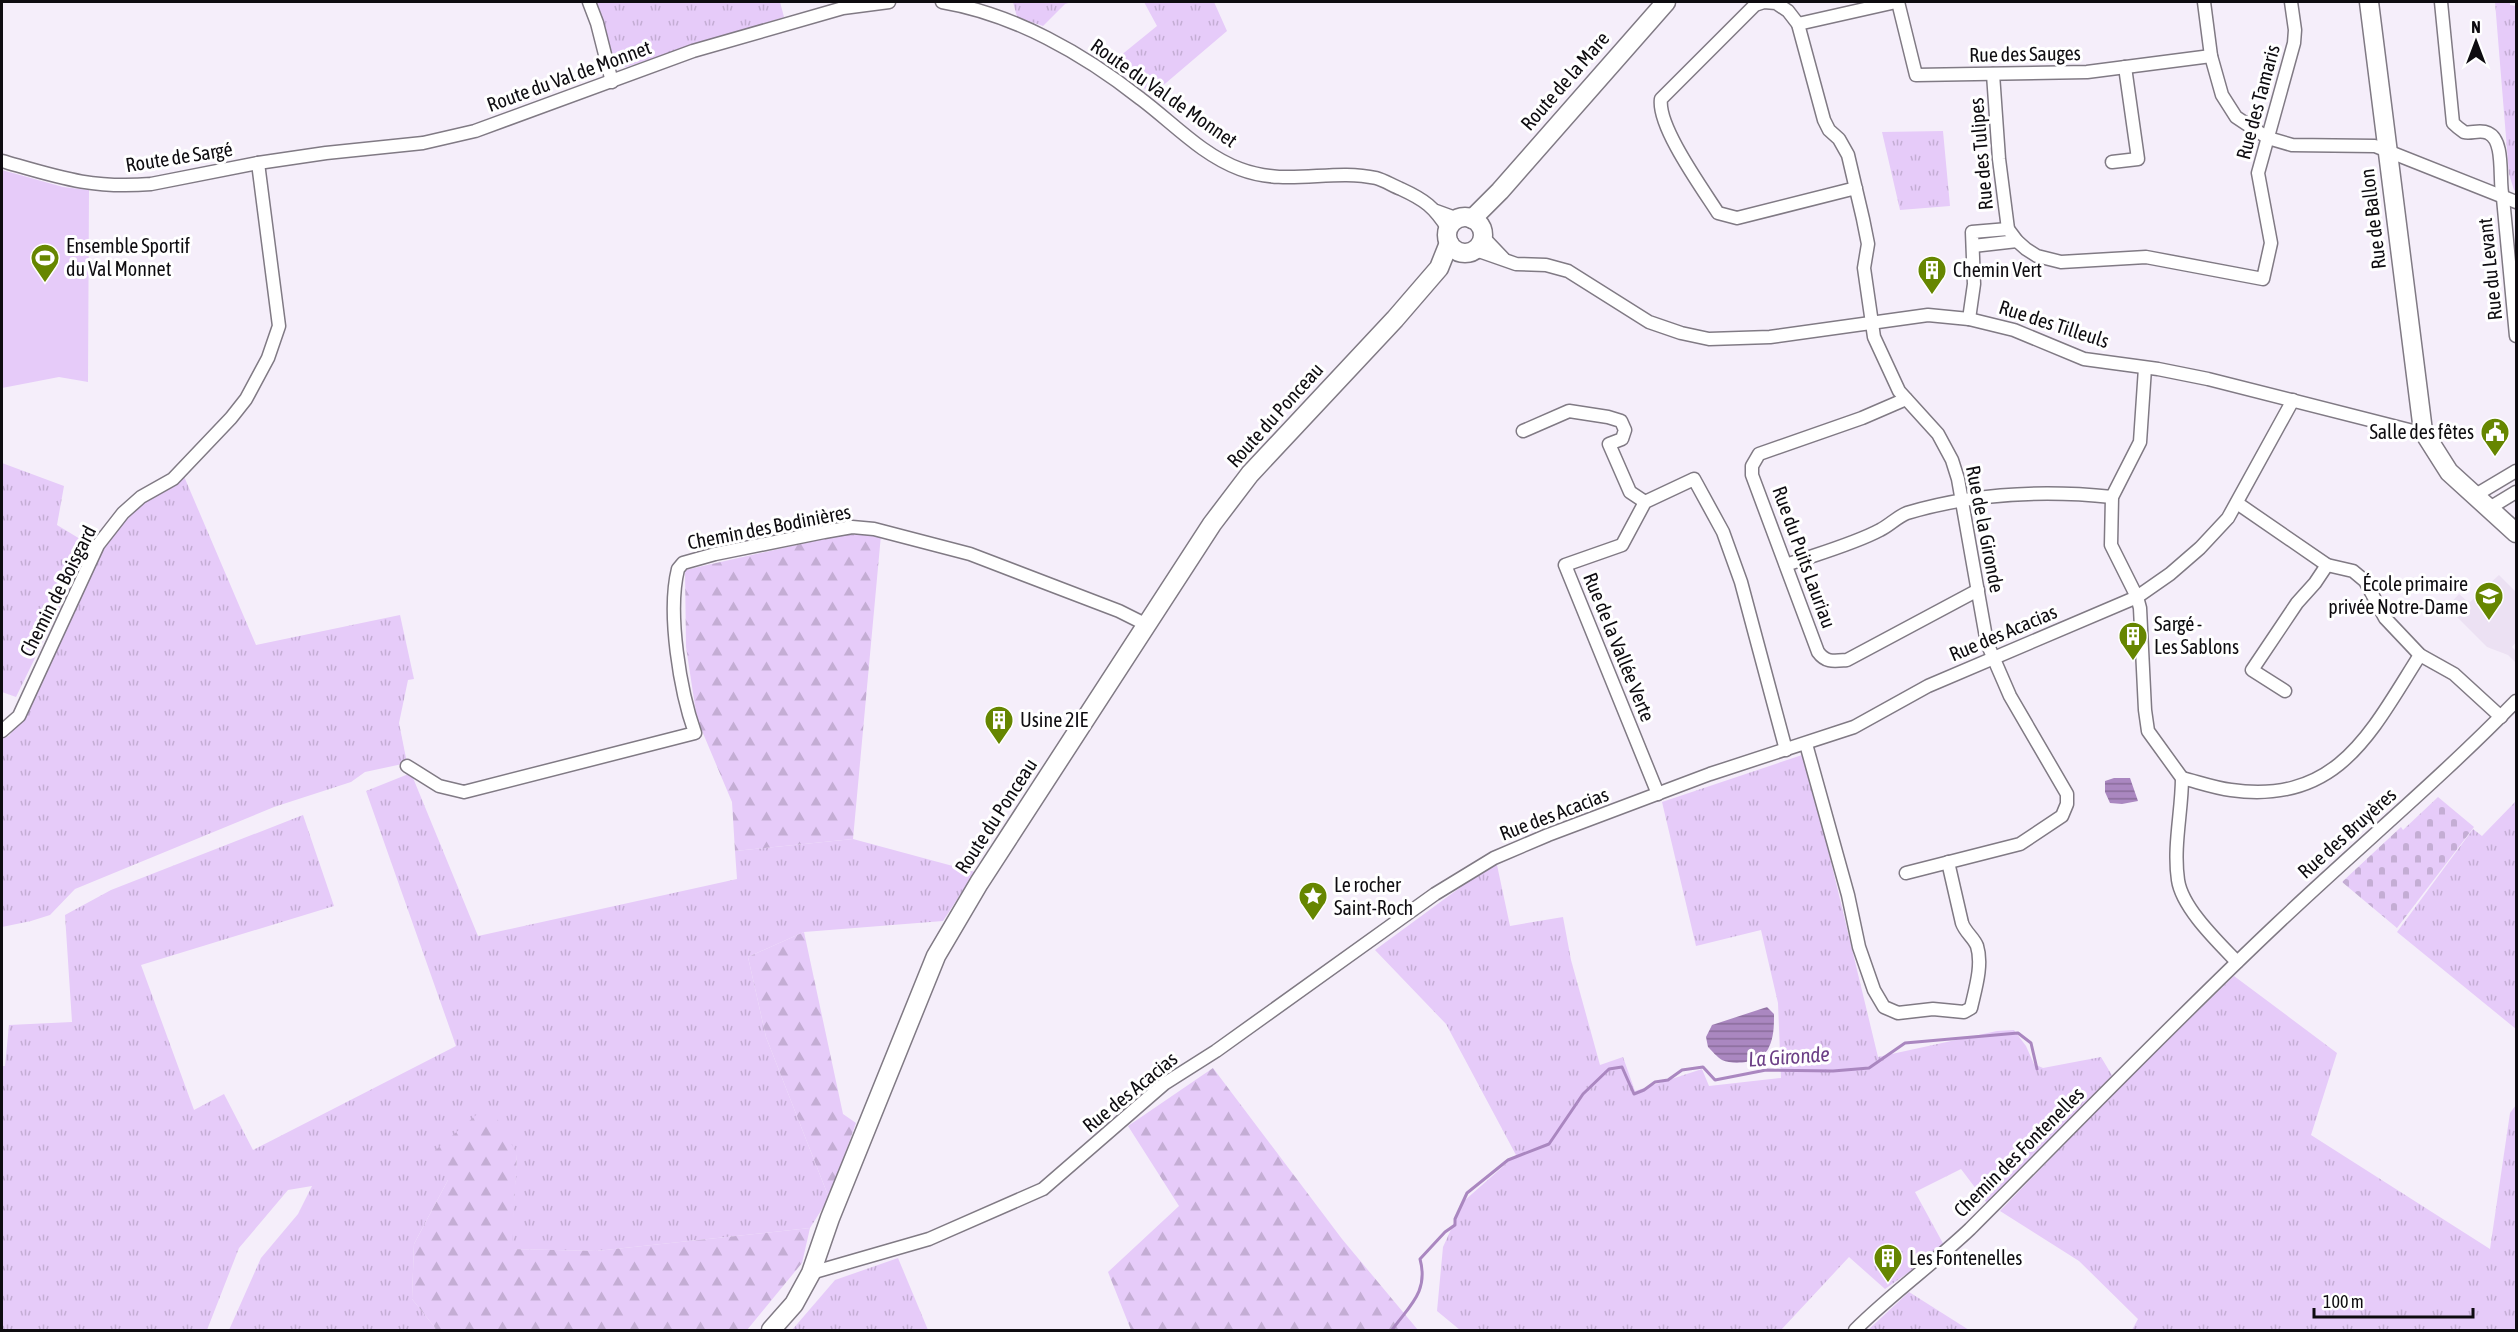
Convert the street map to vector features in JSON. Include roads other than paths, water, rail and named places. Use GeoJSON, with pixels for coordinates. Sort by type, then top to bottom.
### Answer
{"type":"FeatureCollection","features":[{"type":"Feature","properties":{"kind":"street"},"geometry":{"type":"LineString","coordinates":[[589,2],[597,23],[612,82]]}},
{"type":"Feature","properties":{"kind":"street","name":"Route du Val de Monnet"},"geometry":{"type":"LineString","coordinates":[[258,163],[423,143],[475,131],[693,51],[843,8],[889,2]]}},
{"type":"Feature","properties":{"kind":"street","name":"Route du Val de Monnet"},"geometry":{"type":"LineString","coordinates":[[942,2],[964,5],[1002,17],[1078,55],[1126,87],[1212,157],[1242,170],[1285,178],[1350,176],[1377,178],[1424,200],[1466,234]]}},
{"type":"Feature","properties":{"kind":"street","name":"Route de la Mare"},"geometry":{"type":"LineString","coordinates":[[1466,234],[1500,191],[1666,2]]}},
{"type":"Feature","properties":{"kind":"street"},"geometry":{"type":"LineString","coordinates":[[1856,188],[1737,218],[1724,216],[1718,213],[1673,141],[1661,115],[1661,99],[1755,5],[1764,2],[1776,3],[1788,11],[1798,24],[1897,2]]}},
{"type":"Feature","properties":{"kind":"street","name":"Rue des Sauges"},"geometry":{"type":"LineString","coordinates":[[1897,2],[1916,75],[2077,73],[2211,56]]}},
{"type":"Feature","properties":{"kind":"street"},"geometry":{"type":"LineString","coordinates":[[2204,2],[2211,56],[2222,95],[2236,117],[2268,138],[2292,145],[2375,146],[2387,149],[2517,202]]}},
{"type":"Feature","properties":{"kind":"street","name":"Rue des Tamaris"},"geometry":{"type":"LineString","coordinates":[[2017,241],[2037,256],[2061,262],[2146,257],[2263,279],[2271,243],[2259,173],[2294,43],[2295,30],[2291,2]]}},
{"type":"Feature","properties":{"kind":"street","name":"Rue de Ballon"},"geometry":{"type":"LineString","coordinates":[[2369,2],[2423,431]]}},
{"type":"Feature","properties":{"kind":"street","name":"Rue du Levant"},"geometry":{"type":"LineString","coordinates":[[2442,2],[2453,123],[2466,132],[2484,131],[2497,140],[2500,188],[2503,198],[2517,336]]}},
{"type":"Feature","properties":{"kind":"street","name":"Rue de la Gironde"},"geometry":{"type":"LineString","coordinates":[[1798,24],[1824,120],[1848,155],[1868,244],[1864,268],[1871,324],[1882,360],[1905,399],[1938,434],[1945,447],[1958,479],[1987,643],[1992,658],[2010,696],[2064,788],[2067,804],[2062,816],[2020,844],[1906,873]]}},
{"type":"Feature","properties":{"kind":"street"},"geometry":{"type":"LineString","coordinates":[[2112,162],[2138,159],[2125,67]]}},
{"type":"Feature","properties":{"kind":"street","name":"Rue des Tulipes"},"geometry":{"type":"LineString","coordinates":[[1994,74],[2001,182],[2008,229],[2017,241]]}},
{"type":"Feature","properties":{"kind":"street","name":"Route de Sargé"},"geometry":{"type":"LineString","coordinates":[[2,161],[77,182],[123,186],[151,184],[258,163]]}},
{"type":"Feature","properties":{"kind":"street","name":"Chemin de Boisgard"},"geometry":{"type":"LineString","coordinates":[[2,730],[19,716],[98,546],[123,513],[141,497],[173,479],[231,418],[246,399],[268,358],[279,326],[258,163]]}},
{"type":"Feature","properties":{"kind":"street","name":"Rue des Tulipes"},"geometry":{"type":"LineString","coordinates":[[1973,246],[1972,232],[2008,229]]}},
{"type":"Feature","properties":{"kind":"street","name":"Rue des Tilleuls"},"geometry":{"type":"LineString","coordinates":[[1466,234],[1506,261],[1516,264],[1546,265],[1568,271],[1649,322],[1681,333],[1709,339],[1770,337],[1928,315],[1969,319],[2014,330],[2084,359],[2208,380],[2413,431],[2423,431]]}},
{"type":"Feature","properties":{"kind":"street","name":"Route du Ponceau"},"geometry":{"type":"LineString","coordinates":[[771,1330],[794,1304],[811,1273],[830,1218],[936,956],[979,883],[1212,524],[1250,474],[1395,319],[1466,234]]}},
{"type":"Feature","properties":{"kind":"street"},"geometry":{"type":"LineString","coordinates":[[1969,319],[1974,284],[1973,246],[2017,241]]}},
{"type":"Feature","properties":{"kind":"street"},"geometry":{"type":"LineString","coordinates":[[2145,368],[2140,442],[2112,497],[2110,545],[2137,597],[2148,731],[2182,778],[2229,790],[2268,792],[2287,789],[2326,774],[2346,760],[2362,743],[2420,655]]}},
{"type":"Feature","properties":{"kind":"street","name":"Rue du Puits Lauriau"},"geometry":{"type":"LineString","coordinates":[[1905,399],[1862,418],[1759,454],[1752,466],[1752,475],[1818,652],[1824,659],[1832,662],[1847,660],[1978,590]]}},
{"type":"Feature","properties":{"kind":"street","name":"Rue des Acacias"},"geometry":{"type":"LineString","coordinates":[[811,1273],[928,1239],[1043,1189],[1164,1084],[1216,1051],[1464,874],[1494,858],[1548,835],[1710,774],[1854,728],[1928,686],[2137,597],[2170,574],[2200,548],[2228,518],[2293,400]]}},
{"type":"Feature","properties":{"kind":"street"},"geometry":{"type":"LineString","coordinates":[[1523,431],[1569,411],[1608,417],[1621,421],[1625,430],[1622,439],[1609,444],[1630,492],[1645,502],[1694,479],[1723,532],[1741,582],[1786,750]]}},
{"type":"Feature","properties":{"kind":"street"},"geometry":{"type":"LineString","coordinates":[[2423,431],[2449,472],[2517,533]]}},
{"type":"Feature","properties":{"kind":"street"},"geometry":{"type":"LineString","coordinates":[[2481,503],[2517,471]]}},
{"type":"Feature","properties":{"kind":"street"},"geometry":{"type":"LineString","coordinates":[[2481,503],[2517,492]]}},
{"type":"Feature","properties":{"kind":"street"},"geometry":{"type":"LineString","coordinates":[[1786,565],[1881,530],[1897,517],[1908,513],[2023,493],[2112,497]]}},
{"type":"Feature","properties":{"kind":"street","name":"Rue de la Vallée Verte"},"geometry":{"type":"LineString","coordinates":[[1645,502],[1622,545],[1565,565],[1658,794]]}},
{"type":"Feature","properties":{"kind":"street"},"geometry":{"type":"LineString","coordinates":[[2237,503],[2327,565],[2353,571],[2365,581],[2385,618],[2420,655],[2454,674],[2501,717]]}},
{"type":"Feature","properties":{"kind":"street","name":"Chemin des Bodinières"},"geometry":{"type":"LineString","coordinates":[[407,766],[439,786],[464,792],[695,734],[683,696],[677,648],[675,618],[678,568],[683,563],[715,554],[852,526],[874,529],[960,551],[1119,611],[1147,625]]}},
{"type":"Feature","properties":{"kind":"street"},"geometry":{"type":"LineString","coordinates":[[2285,691],[2252,670],[2297,603],[2327,565]]}},
{"type":"Feature","properties":{"kind":"street","name":"Rue des Bruyères"},"geometry":{"type":"LineString","coordinates":[[2204,995],[2332,873],[2426,789],[2517,701]]}},
{"type":"Feature","properties":{"kind":"street"},"geometry":{"type":"LineString","coordinates":[[1806,744],[1848,895],[1859,947],[1874,990],[1884,1008],[1898,1013],[1933,1009],[1964,1012],[1971,1008],[1978,971],[1977,946],[1965,931],[1962,923],[1948,862]]}},
{"type":"Feature","properties":{"kind":"street"},"geometry":{"type":"LineString","coordinates":[[2182,778],[2176,854],[2178,881],[2190,906],[2237,962]]}},
{"type":"Feature","properties":{"kind":"street","name":"Chemin des Fontenelles"},"geometry":{"type":"LineString","coordinates":[[1855,1330],[1884,1302],[1943,1255],[2204,995]]}},
{"type":"Feature","properties":{"kind":"waterway","name":"La Gironde"},"geometry":{"type":"LineString","coordinates":[[1392,1330],[1411,1306],[1420,1290],[1422,1281],[1420,1259],[1445,1232],[1455,1225],[1455,1219],[1467,1193],[1508,1160],[1549,1144],[1583,1094],[1609,1069],[1622,1067],[1634,1094],[1655,1082],[1668,1080],[1682,1070],[1703,1067],[1715,1080],[1766,1070],[1833,1071],[1869,1068],[1905,1043],[2018,1033],[2031,1043],[2037,1069]]}},
{"type":"Feature","properties":{"kind":"place","name":"Ensemble Sportif du Val Monnet"},"geometry":{"type":"Point","coordinates":[45,284]}},
{"type":"Feature","properties":{"kind":"place","name":"Chemin Vert"},"geometry":{"type":"Point","coordinates":[1932,296]}},
{"type":"Feature","properties":{"kind":"place","name":"Salle des fêtes"},"geometry":{"type":"Point","coordinates":[2495,458]}},
{"type":"Feature","properties":{"kind":"place","name":"École primaire privée Notre-Dame"},"geometry":{"type":"Point","coordinates":[2489,622]}},
{"type":"Feature","properties":{"kind":"place","name":"Sargé - Les Sablons"},"geometry":{"type":"Point","coordinates":[2133,662]}},
{"type":"Feature","properties":{"kind":"place","name":"Usine 2IE"},"geometry":{"type":"Point","coordinates":[999,746]}},
{"type":"Feature","properties":{"kind":"place","name":"Le rocher Saint-Roch"},"geometry":{"type":"Point","coordinates":[1313,922]}},
{"type":"Feature","properties":{"kind":"place","name":"Les Fontenelles"},"geometry":{"type":"Point","coordinates":[1888,1284]}}]}
